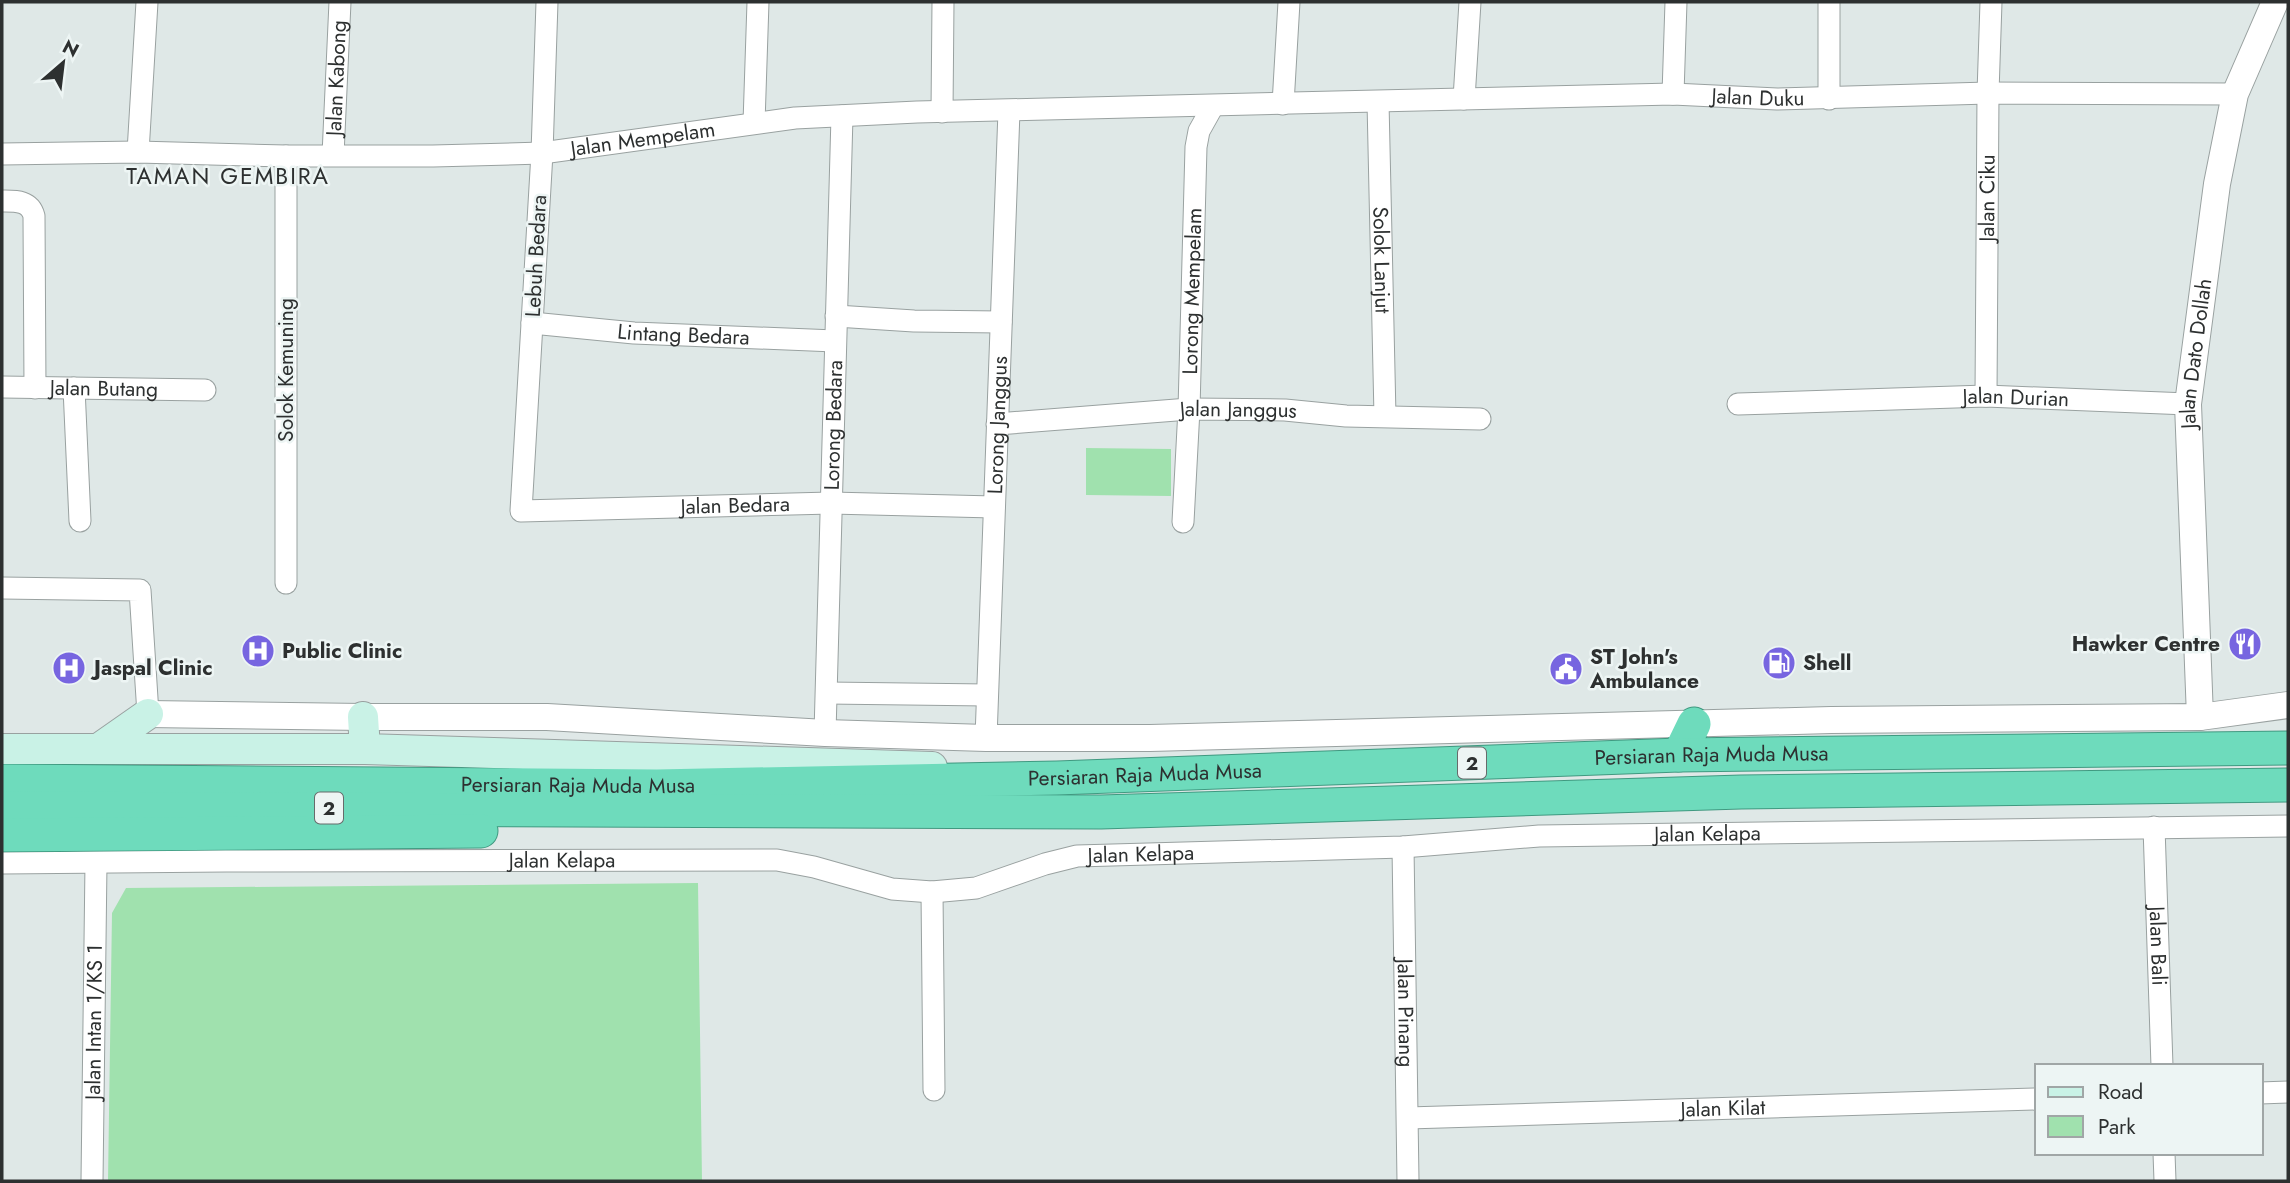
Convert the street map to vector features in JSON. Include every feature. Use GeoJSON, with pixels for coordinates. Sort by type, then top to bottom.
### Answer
{"type":"FeatureCollection","features":[{"type":"Feature","properties":{"kind":"highway"},"geometry":{"type":"LineString","coordinates":[[1679,755],[1694,724]]}},
{"type":"Feature","properties":{"kind":"highway","name":"Persiaran Raja Muda Musa"},"geometry":{"type":"LineString","coordinates":[[2,808],[657,797],[1057,778],[1679,755],[2288,748]]}},
{"type":"Feature","properties":{"kind":"highway","name":"Persiaran Raja Muda Musa"},"geometry":{"type":"LineString","coordinates":[[3,757],[657,797],[1101,811],[1741,792],[2288,785]]}},
{"type":"Feature","properties":{"kind":"highway"},"geometry":{"type":"LineString","coordinates":[[2,835],[226,847],[1023,826],[1101,811]]}},
{"type":"Feature","properties":{"kind":"main road"},"geometry":{"type":"LineString","coordinates":[[98,749],[148,714]]}},
{"type":"Feature","properties":{"kind":"main road"},"geometry":{"type":"LineString","coordinates":[[363,717],[365,749]]}},
{"type":"Feature","properties":{"kind":"main road"},"geometry":{"type":"LineString","coordinates":[[3,757],[98,749],[365,749],[905,765],[1057,778]]}},
{"type":"Feature","properties":{"kind":"street"},"geometry":{"type":"LineString","coordinates":[[138,152],[147,2]]}},
{"type":"Feature","properties":{"kind":"street","name":"Jalan Kabong"},"geometry":{"type":"LineString","coordinates":[[332,155],[340,2]]}},
{"type":"Feature","properties":{"kind":"street","name":"Lebuh Bedara"},"geometry":{"type":"LineString","coordinates":[[521,511],[542,153],[547,2]]}},
{"type":"Feature","properties":{"kind":"street"},"geometry":{"type":"LineString","coordinates":[[754,123],[758,2]]}},
{"type":"Feature","properties":{"kind":"street"},"geometry":{"type":"LineString","coordinates":[[943,2],[943,112]]}},
{"type":"Feature","properties":{"kind":"street"},"geometry":{"type":"LineString","coordinates":[[1283,104],[1289,2]]}},
{"type":"Feature","properties":{"kind":"street"},"geometry":{"type":"LineString","coordinates":[[1464,99],[1470,2]]}},
{"type":"Feature","properties":{"kind":"street"},"geometry":{"type":"LineString","coordinates":[[1673,94],[1676,2]]}},
{"type":"Feature","properties":{"kind":"street"},"geometry":{"type":"LineString","coordinates":[[1829,2],[1829,99]]}},
{"type":"Feature","properties":{"kind":"street","name":"Jalan Ciku"},"geometry":{"type":"LineString","coordinates":[[1986,396],[1987,93],[1991,2]]}},
{"type":"Feature","properties":{"kind":"street","name":"Jalan Dato Dollah"},"geometry":{"type":"LineString","coordinates":[[2200,717],[2189,404],[2217,184],[2235,94],[2275,2]]}},
{"type":"Feature","properties":{"kind":"street","name":"Jalan Duku"},"geometry":{"type":"LineString","coordinates":[[1283,104],[1673,94],[1777,99],[1987,93],[2235,94]]}},
{"type":"Feature","properties":{"kind":"street","name":"Solok Lanjut"},"geometry":{"type":"LineString","coordinates":[[1378,102],[1385,416]]}},
{"type":"Feature","properties":{"kind":"street","name":"Jalan Mempelam"},"geometry":{"type":"LineString","coordinates":[[2,154],[138,152],[433,156],[542,153],[795,118],[1283,104]]}},
{"type":"Feature","properties":{"kind":"street","name":"Lorong Mempelam"},"geometry":{"type":"LineString","coordinates":[[1183,522],[1189,410],[1196,147],[1199,131],[1213,106]]}},
{"type":"Feature","properties":{"kind":"street","name":"Lorong Janggus"},"geometry":{"type":"LineString","coordinates":[[986,738],[1009,111]]}},
{"type":"Feature","properties":{"kind":"street","name":"Lorong Bedara"},"geometry":{"type":"LineString","coordinates":[[825,733],[842,116]]}},
{"type":"Feature","properties":{"kind":"street","name":"Solok Kemuning"},"geometry":{"type":"LineString","coordinates":[[286,156],[286,583]]}},
{"type":"Feature","properties":{"kind":"street"},"geometry":{"type":"LineString","coordinates":[[2,201],[25,203],[30,206],[34,216],[35,388]]}},
{"type":"Feature","properties":{"kind":"street"},"geometry":{"type":"LineString","coordinates":[[836,316],[914,321],[1001,321]]}},
{"type":"Feature","properties":{"kind":"street","name":"Lintang Bedara"},"geometry":{"type":"LineString","coordinates":[[532,323],[634,332],[835,341]]}},
{"type":"Feature","properties":{"kind":"street","name":"Jalan Butang"},"geometry":{"type":"LineString","coordinates":[[2,387],[205,390]]}},
{"type":"Feature","properties":{"kind":"street"},"geometry":{"type":"LineString","coordinates":[[74,388],[80,521]]}},
{"type":"Feature","properties":{"kind":"street","name":"Jalan Durian"},"geometry":{"type":"LineString","coordinates":[[1738,404],[1986,396],[2189,404]]}},
{"type":"Feature","properties":{"kind":"street","name":"Jalan Janggus"},"geometry":{"type":"LineString","coordinates":[[998,424],[1189,410],[1285,410],[1346,416],[1480,419]]}},
{"type":"Feature","properties":{"kind":"street","name":"Jalan Bedara"},"geometry":{"type":"LineString","coordinates":[[521,511],[831,503],[994,507]]}},
{"type":"Feature","properties":{"kind":"street"},"geometry":{"type":"LineString","coordinates":[[2,588],[140,590],[148,714],[547,717],[825,733],[986,738],[1150,738],[1831,720],[2200,717],[2288,705]]}},
{"type":"Feature","properties":{"kind":"street"},"geometry":{"type":"LineString","coordinates":[[827,693],[988,695]]}},
{"type":"Feature","properties":{"kind":"street","name":"Jalan Bali"},"geometry":{"type":"LineString","coordinates":[[2154,827],[2162,1064]]}},
{"type":"Feature","properties":{"kind":"street","name":"Jalan Kelapa"},"geometry":{"type":"LineString","coordinates":[[2,863],[96,863],[226,847],[777,860],[814,867],[892,889],[932,892],[976,888],[1077,856],[1402,847],[1539,836],[2288,827]]}},
{"type":"Feature","properties":{"kind":"street","name":"Jalan Pinang"},"geometry":{"type":"LineString","coordinates":[[1402,847],[1408,1181]]}},
{"type":"Feature","properties":{"kind":"street","name":"Jalan Intan 1/KS 1"},"geometry":{"type":"LineString","coordinates":[[92,1181],[96,863]]}},
{"type":"Feature","properties":{"kind":"street"},"geometry":{"type":"LineString","coordinates":[[932,892],[934,1090]]}},
{"type":"Feature","properties":{"kind":"street"},"geometry":{"type":"LineString","coordinates":[[2262,1093],[2288,1092]]}},
{"type":"Feature","properties":{"kind":"street","name":"Jalan Kilat"},"geometry":{"type":"LineString","coordinates":[[1408,1118],[2035,1099]]}},
{"type":"Feature","properties":{"kind":"street"},"geometry":{"type":"LineString","coordinates":[[2164,1155],[2165,1181]]}},
{"type":"Feature","properties":{"kind":"green space"},"geometry":{"type":"Polygon","coordinates":[[[1086,448],[1171,449],[1171,496],[1086,495],[1086,448]]]}},
{"type":"Feature","properties":{"kind":"green space"},"geometry":{"type":"Polygon","coordinates":[[[698,883],[702,1181],[108,1181],[112,913],[126,888],[698,883]]]}},
{"type":"Feature","properties":{"kind":"place","name":"Hawker Centre"},"geometry":{"type":"Point","coordinates":[2245,644]}},
{"type":"Feature","properties":{"kind":"place","name":"Public Clinic"},"geometry":{"type":"Point","coordinates":[258,651]}},
{"type":"Feature","properties":{"kind":"place","name":"Shell"},"geometry":{"type":"Point","coordinates":[1779,663]}},
{"type":"Feature","properties":{"kind":"place","name":"Jaspal Clinic"},"geometry":{"type":"Point","coordinates":[69,668]}},
{"type":"Feature","properties":{"kind":"place","name":"ST John's Ambulance"},"geometry":{"type":"Point","coordinates":[1566,669]}},
{"type":"Feature","properties":{"kind":"district","name":"TAMAN GEMBIRA"},"geometry":{"type":"Point","coordinates":[228,176]}}]}
